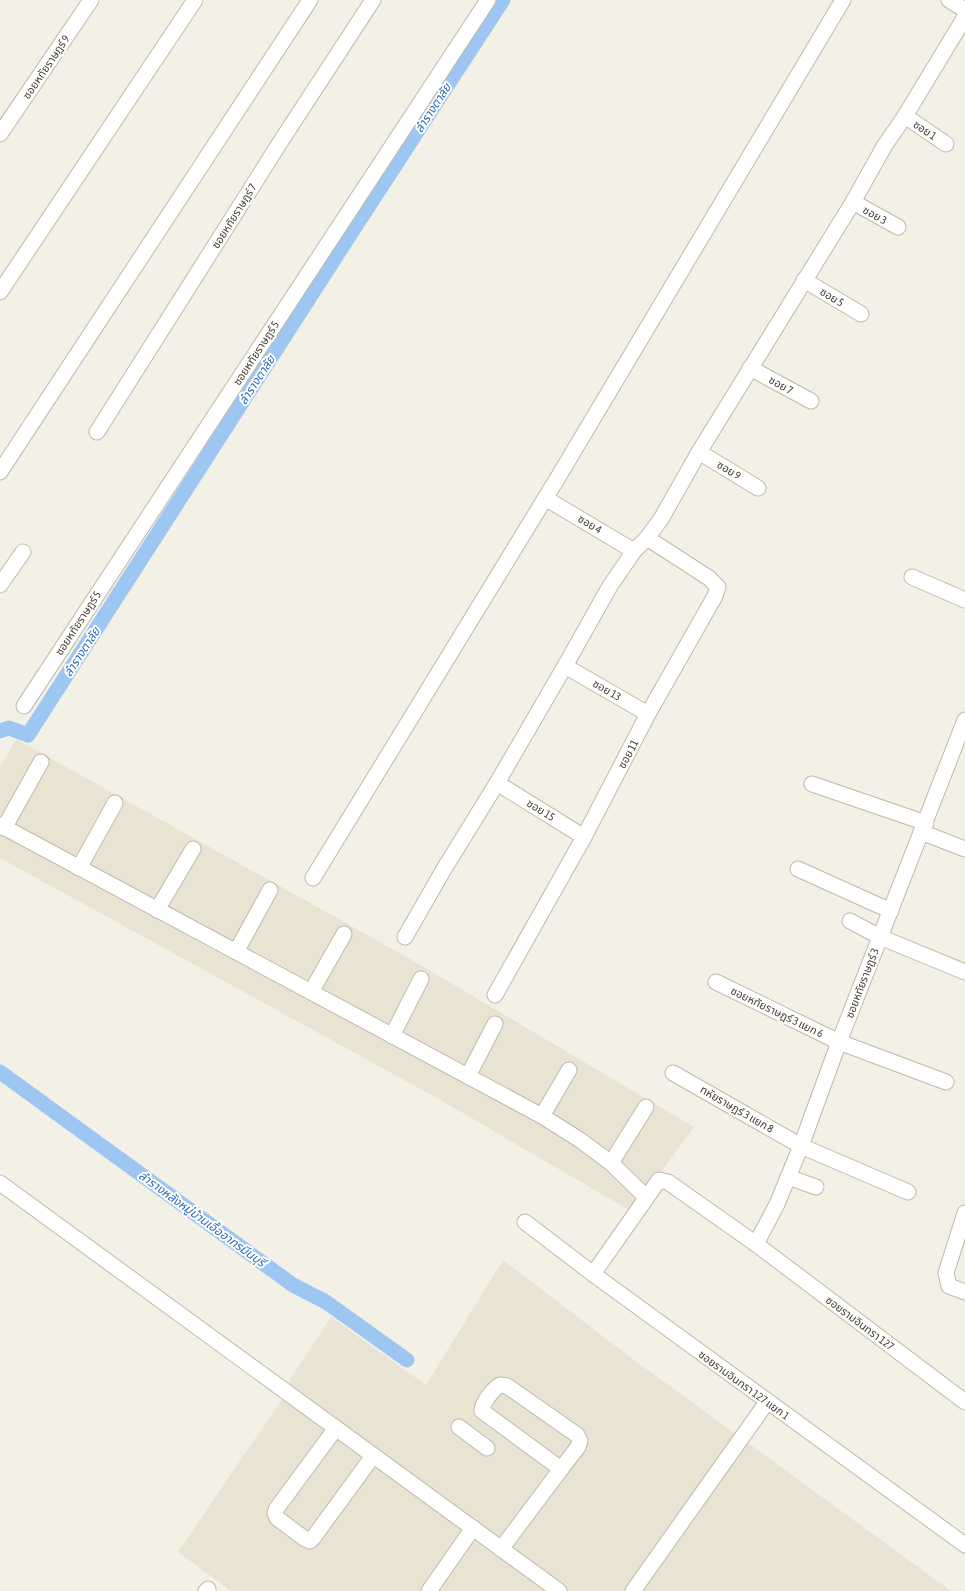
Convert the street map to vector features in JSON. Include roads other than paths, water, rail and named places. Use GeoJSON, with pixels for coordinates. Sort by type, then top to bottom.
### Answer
{"type":"FeatureCollection","features":[{"type":"Feature","properties":{"kind":"street","name":"ซอยหทัยราษฎร์ 9"},"geometry":{"type":"LineString","coordinates":[[0,134],[91,0]]}},
{"type":"Feature","properties":{"kind":"street"},"geometry":{"type":"LineString","coordinates":[[0,292],[195,0]]}},
{"type":"Feature","properties":{"kind":"street"},"geometry":{"type":"LineString","coordinates":[[0,472],[310,0]]}},
{"type":"Feature","properties":{"kind":"street","name":"ซอยหทัยราษฎร์ 7"},"geometry":{"type":"LineString","coordinates":[[97,432],[281,141],[373,0]]}},
{"type":"Feature","properties":{"kind":"street","name":"ซอยหทัยราษฎร์ 5"},"geometry":{"type":"LineString","coordinates":[[24,706],[488,0]]}},
{"type":"Feature","properties":{"kind":"street"},"geometry":{"type":"LineString","coordinates":[[313,878],[545,498],[843,0]]}},
{"type":"Feature","properties":{"kind":"street"},"geometry":{"type":"LineString","coordinates":[[948,0],[965,10]]}},
{"type":"Feature","properties":{"kind":"street"},"geometry":{"type":"LineString","coordinates":[[405,937],[444,869],[497,783],[610,586],[634,551],[647,538],[661,519],[750,368],[853,202],[885,145],[905,116],[965,17]]}},
{"type":"Feature","properties":{"kind":"street","name":"ซอย 1"},"geometry":{"type":"LineString","coordinates":[[905,116],[946,144]]}},
{"type":"Feature","properties":{"kind":"street","name":"ซอย 3"},"geometry":{"type":"LineString","coordinates":[[853,202],[898,227]]}},
{"type":"Feature","properties":{"kind":"street","name":"ซอย 5"},"geometry":{"type":"LineString","coordinates":[[804,280],[861,314]]}},
{"type":"Feature","properties":{"kind":"street","name":"ซอย 7"},"geometry":{"type":"LineString","coordinates":[[750,368],[811,401]]}},
{"type":"Feature","properties":{"kind":"street","name":"ซอย 9"},"geometry":{"type":"LineString","coordinates":[[700,452],[758,488]]}},
{"type":"Feature","properties":{"kind":"street","name":"ซอย 4"},"geometry":{"type":"LineString","coordinates":[[545,498],[634,551]]}},
{"type":"Feature","properties":{"kind":"street","name":"ซอย 11"},"geometry":{"type":"LineString","coordinates":[[495,995],[584,837],[648,714],[715,596],[718,587],[709,578],[647,538]]}},
{"type":"Feature","properties":{"kind":"street"},"geometry":{"type":"LineString","coordinates":[[0,585],[23,552]]}},
{"type":"Feature","properties":{"kind":"street"},"geometry":{"type":"LineString","coordinates":[[912,577],[965,600]]}},
{"type":"Feature","properties":{"kind":"street","name":"ซอย 13"},"geometry":{"type":"LineString","coordinates":[[565,666],[648,714]]}},
{"type":"Feature","properties":{"kind":"street","name":"ซอยหทัยราษฎร์ 3"},"geometry":{"type":"LineString","coordinates":[[756,1244],[777,1204],[801,1146],[839,1042],[964,728]]}},
{"type":"Feature","properties":{"kind":"street"},"geometry":{"type":"LineString","coordinates":[[41,762],[2,826],[542,1116],[580,1140],[611,1163],[646,1197],[592,1274]]}},
{"type":"Feature","properties":{"kind":"street","name":"ซอย 15"},"geometry":{"type":"LineString","coordinates":[[497,783],[584,837]]}},
{"type":"Feature","properties":{"kind":"street"},"geometry":{"type":"LineString","coordinates":[[812,784],[923,828],[965,849]]}},
{"type":"Feature","properties":{"kind":"street"},"geometry":{"type":"LineString","coordinates":[[79,868],[115,803]]}},
{"type":"Feature","properties":{"kind":"street"},"geometry":{"type":"LineString","coordinates":[[157,910],[193,849]]}},
{"type":"Feature","properties":{"kind":"street"},"geometry":{"type":"LineString","coordinates":[[798,869],[891,911]]}},
{"type":"Feature","properties":{"kind":"street"},"geometry":{"type":"LineString","coordinates":[[236,952],[270,890]]}},
{"type":"Feature","properties":{"kind":"street"},"geometry":{"type":"LineString","coordinates":[[850,921],[880,937],[965,972]]}},
{"type":"Feature","properties":{"kind":"street"},"geometry":{"type":"LineString","coordinates":[[311,992],[344,934]]}},
{"type":"Feature","properties":{"kind":"street"},"geometry":{"type":"LineString","coordinates":[[392,1036],[421,979]]}},
{"type":"Feature","properties":{"kind":"street","name":"ซอยหทัยราษฎร์ 3 แยก 6"},"geometry":{"type":"LineString","coordinates":[[716,982],[839,1042],[946,1082]]}},
{"type":"Feature","properties":{"kind":"street"},"geometry":{"type":"LineString","coordinates":[[468,1076],[495,1024]]}},
{"type":"Feature","properties":{"kind":"street"},"geometry":{"type":"LineString","coordinates":[[542,1116],[569,1070]]}},
{"type":"Feature","properties":{"kind":"street","name":"ทหัยราษฎร์ 3 แยก 8"},"geometry":{"type":"LineString","coordinates":[[673,1072],[801,1146],[908,1192]]}},
{"type":"Feature","properties":{"kind":"street"},"geometry":{"type":"LineString","coordinates":[[611,1163],[646,1107]]}},
{"type":"Feature","properties":{"kind":"street"},"geometry":{"type":"LineString","coordinates":[[788,1177],[816,1187]]}},
{"type":"Feature","properties":{"kind":"street","name":"ซอยรามอินทรา 127"},"geometry":{"type":"LineString","coordinates":[[646,1197],[659,1180],[668,1182],[756,1244],[965,1402]]}},
{"type":"Feature","properties":{"kind":"street"},"geometry":{"type":"LineString","coordinates":[[0,1184],[560,1591]]}},
{"type":"Feature","properties":{"kind":"street"},"geometry":{"type":"LineString","coordinates":[[965,1212],[946,1273],[949,1286],[965,1292]]}},
{"type":"Feature","properties":{"kind":"street","name":"ซอยรามอินทรา 127 แยก 1"},"geometry":{"type":"LineString","coordinates":[[525,1222],[592,1274],[965,1545]]}},
{"type":"Feature","properties":{"kind":"street"},"geometry":{"type":"LineString","coordinates":[[501,1548],[578,1447],[580,1441],[577,1435],[503,1385],[497,1387],[482,1407],[484,1415],[561,1469]]}},
{"type":"Feature","properties":{"kind":"street"},"geometry":{"type":"LineString","coordinates":[[633,1591],[767,1402]]}},
{"type":"Feature","properties":{"kind":"street"},"geometry":{"type":"LineString","coordinates":[[484,1415],[464,1430],[487,1448]]}},
{"type":"Feature","properties":{"kind":"street"},"geometry":{"type":"LineString","coordinates":[[336,1428],[277,1508],[275,1513],[277,1518],[282,1522],[306,1539],[310,1540],[313,1538],[373,1456]]}},
{"type":"Feature","properties":{"kind":"street"},"geometry":{"type":"LineString","coordinates":[[429,1591],[473,1528]]}},
{"type":"Feature","properties":{"kind":"waterway","name":"ลำรางตาลัย"},"geometry":{"type":"LineString","coordinates":[[0,731],[9,728],[28,735],[503,0]]}},
{"type":"Feature","properties":{"kind":"waterway","name":"ลำรางหลังหมู่บ้านเอื้ออาทรมีนบุรี"},"geometry":{"type":"LineString","coordinates":[[0,1072],[293,1285],[326,1302],[407,1360]]}}]}
